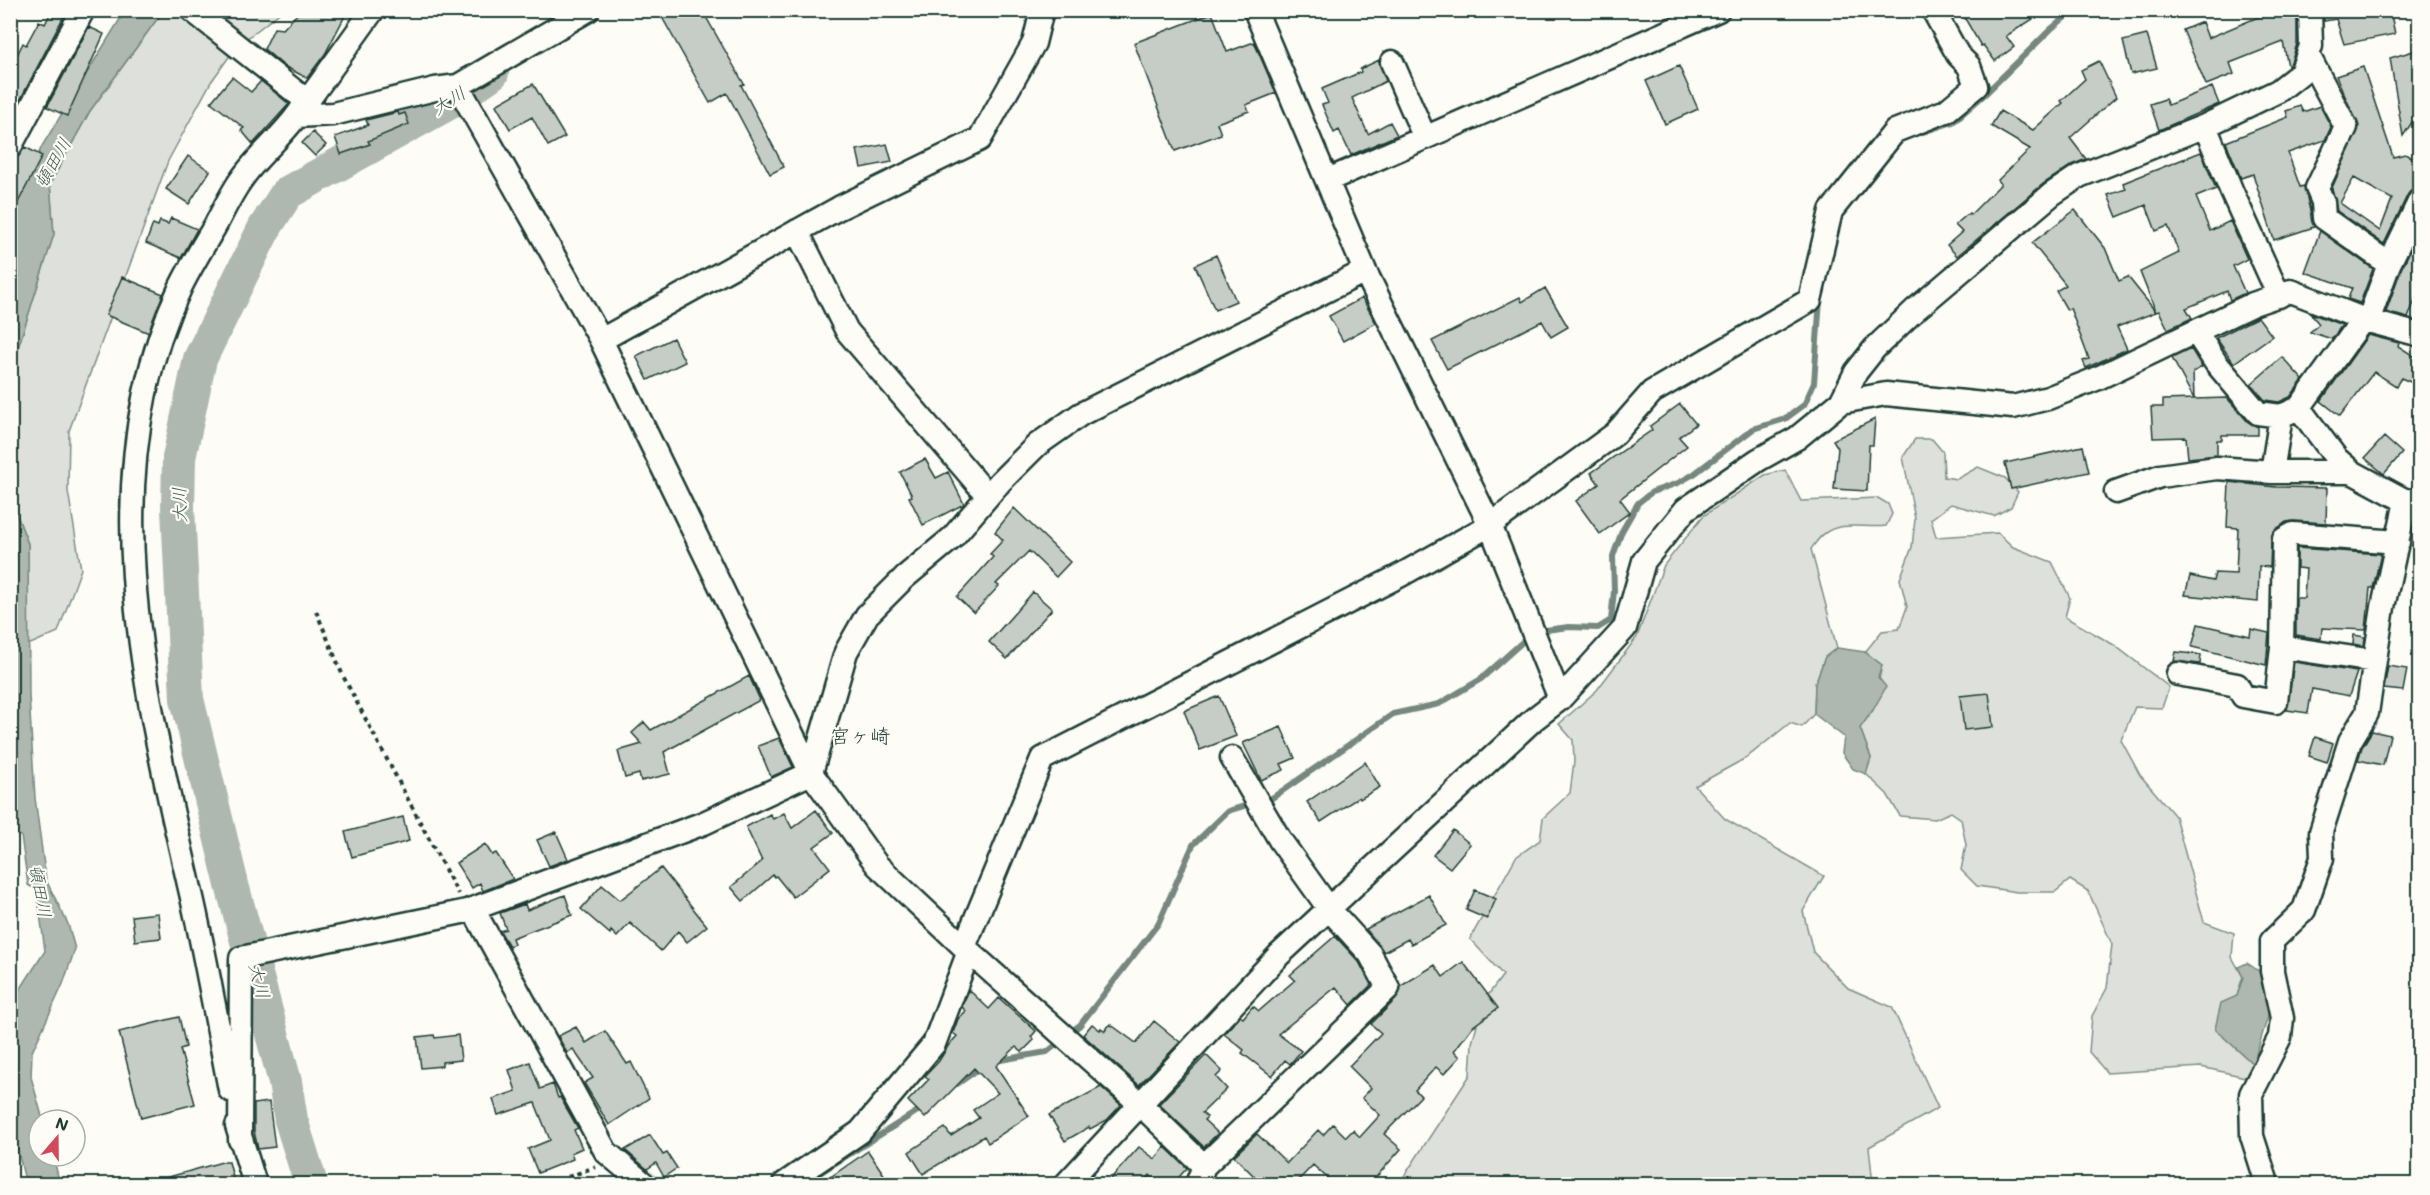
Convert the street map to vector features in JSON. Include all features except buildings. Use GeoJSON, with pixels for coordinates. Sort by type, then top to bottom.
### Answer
{"type":"FeatureCollection","features":[{"type":"Feature","properties":{"kind":"street"},"geometry":{"type":"LineString","coordinates":[[10,147],[83,10]]}},
{"type":"Feature","properties":{"kind":"street"},"geometry":{"type":"LineString","coordinates":[[192,10],[236,47],[302,109],[333,114],[435,89],[458,86],[588,10]]}},
{"type":"Feature","properties":{"kind":"street"},"geometry":{"type":"LineString","coordinates":[[255,1185],[240,1140],[194,904],[166,789],[147,694],[135,592],[132,529],[136,453],[145,392],[163,331],[180,287],[241,180],[302,109],[373,10]]}},
{"type":"Feature","properties":{"kind":"street"},"geometry":{"type":"LineString","coordinates":[[601,340],[839,208],[980,139],[1034,43],[1042,10]]}},
{"type":"Feature","properties":{"kind":"street"},"geometry":{"type":"LineString","coordinates":[[1255,10],[1365,271],[1490,525],[1560,699]]}},
{"type":"Feature","properties":{"kind":"street"},"geometry":{"type":"LineString","coordinates":[[1328,180],[1718,10]]}},
{"type":"Feature","properties":{"kind":"street"},"geometry":{"type":"LineString","coordinates":[[784,1185],[860,1132],[934,1044],[967,949],[1042,759],[1401,575],[1490,525],[1615,434],[1652,392],[1810,300],[1831,211],[1895,131],[1946,111],[1976,86],[1969,66],[1958,55],[1933,10]]}},
{"type":"Feature","properties":{"kind":"street"},"geometry":{"type":"LineString","coordinates":[[1066,1185],[1279,955],[1534,719],[1560,699],[1625,628],[1644,561],[1686,509],[1758,460],[1797,438],[1841,402],[1856,372],[1875,348],[1915,310],[2052,194],[2079,176],[2205,126],[2278,91],[2301,73],[2311,46],[2310,10]]}},
{"type":"Feature","properties":{"kind":"street"},"geometry":{"type":"LineString","coordinates":[[2308,55],[2346,127],[2317,188],[2323,202],[2324,218],[2389,264]]}},
{"type":"Feature","properties":{"kind":"street"},"geometry":{"type":"LineString","coordinates":[[1392,62],[1425,138]]}},
{"type":"Feature","properties":{"kind":"street"},"geometry":{"type":"LineString","coordinates":[[458,86],[601,340],[811,773],[877,865],[1140,1104],[1200,1175],[1388,988],[1370,954],[1330,910],[1280,840],[1232,758]]}},
{"type":"Feature","properties":{"kind":"street"},"geometry":{"type":"LineString","coordinates":[[2205,126],[2279,296]]}},
{"type":"Feature","properties":{"kind":"street"},"geometry":{"type":"LineString","coordinates":[[2272,472],[2290,412],[2366,320],[2389,264],[2420,200]]}},
{"type":"Feature","properties":{"kind":"street"},"geometry":{"type":"LineString","coordinates":[[797,231],[848,331],[988,496]]}},
{"type":"Feature","properties":{"kind":"street"},"geometry":{"type":"LineString","coordinates":[[240,1140],[240,958],[470,910],[704,823],[811,773],[846,652],[867,615],[905,578],[952,538],[1037,445],[1081,414],[1365,271]]}},
{"type":"Feature","properties":{"kind":"street"},"geometry":{"type":"LineString","coordinates":[[1841,402],[1886,394],[2013,406],[2048,398],[2096,379],[2253,304],[2291,291],[2366,320],[2420,334]]}},
{"type":"Feature","properties":{"kind":"street"},"geometry":{"type":"LineString","coordinates":[[2196,332],[2216,363],[2258,413],[2290,412],[2352,472],[2413,500],[2398,542],[2374,661],[2367,713],[2350,741],[2321,832],[2322,858],[2304,910],[2272,941],[2272,971],[2282,1018],[2280,1037],[2251,1094],[2252,1136],[2266,1180]]}},
{"type":"Feature","properties":{"kind":"street"},"geometry":{"type":"LineString","coordinates":[[2116,492],[2160,476],[2217,468],[2272,472],[2352,472]]}},
{"type":"Feature","properties":{"kind":"street"},"geometry":{"type":"LineString","coordinates":[[2178,674],[2237,685],[2243,696],[2276,702],[2282,647],[2284,539],[2294,534],[2398,542]]}},
{"type":"Feature","properties":{"kind":"street"},"geometry":{"type":"LineString","coordinates":[[2282,647],[2374,661]]}},
{"type":"Feature","properties":{"kind":"street"},"geometry":{"type":"LineString","coordinates":[[470,910],[606,1152],[644,1185]]}},
{"type":"Feature","properties":{"kind":"path"},"geometry":{"type":"LineString","coordinates":[[316,611],[343,676],[470,910]]}},
{"type":"Feature","properties":{"kind":"shaded area"},"geometry":{"type":"Polygon","coordinates":[[[163,11],[282,11],[236,47],[211,82],[168,161],[69,431],[68,491],[81,569],[58,632],[28,645],[28,544],[16,513],[11,475],[11,388],[16,354],[54,234],[50,184],[90,111],[163,11]]]}},
{"type":"Feature","properties":{"kind":"shaded area"},"geometry":{"type":"Polygon","coordinates":[[[1915,439],[1932,439],[1943,452],[1944,477],[1957,479],[1978,467],[2005,478],[2018,492],[2011,507],[1994,516],[1951,504],[1931,519],[1936,537],[1998,533],[2013,547],[2052,562],[2070,598],[2065,617],[2114,645],[2169,687],[2162,708],[2135,707],[2121,740],[2140,775],[2175,816],[2204,922],[2234,933],[2232,957],[2243,977],[2237,996],[2215,1029],[2253,1064],[2250,1078],[2201,1067],[2107,1073],[2089,1052],[2092,1016],[2107,988],[2112,944],[2088,891],[2070,880],[2055,892],[2017,892],[1977,886],[1961,870],[1966,845],[1961,819],[1951,812],[1935,819],[1900,816],[1887,794],[1866,774],[1871,758],[1860,728],[1873,710],[1882,665],[1865,652],[1882,631],[1899,629],[1907,607],[1900,579],[1912,547],[1915,519],[1903,457],[1915,439]]]}},
{"type":"Feature","properties":{"kind":"shaded area"},"geometry":{"type":"Polygon","coordinates":[[[1785,470],[1801,501],[1878,498],[1888,504],[1892,514],[1886,526],[1846,526],[1830,530],[1820,537],[1811,549],[1837,648],[1825,657],[1815,684],[1814,714],[1802,727],[1790,723],[1746,758],[1695,786],[1725,819],[1824,876],[1803,911],[1813,952],[1848,988],[1892,1007],[1938,1108],[1869,1147],[1873,1184],[1399,1184],[1470,1075],[1472,1043],[1483,1002],[1503,975],[1470,939],[1516,857],[1540,840],[1543,818],[1570,793],[1574,761],[1573,740],[1559,724],[1597,690],[1637,637],[1664,565],[1703,516],[1765,475],[1785,470]]]}},
{"type":"Feature","properties":{"kind":"water","name":"頓田川"},"geometry":{"type":"Polygon","coordinates":[[[125,11],[163,11],[90,111],[50,184],[54,234],[16,354],[11,388],[11,214],[42,146],[125,11]]]}},
{"type":"Feature","properties":{"kind":"water","name":"頓田川"},"geometry":{"type":"Polygon","coordinates":[[[11,475],[16,513],[28,544],[29,695],[35,798],[46,880],[68,924],[75,949],[63,984],[32,1052],[31,1077],[40,1108],[27,1108],[27,1168],[56,1168],[60,1184],[26,1184],[18,1152],[11,1098],[12,1002],[45,951],[37,891],[28,885],[21,836],[11,833],[11,475]]]}},
{"type":"Feature","properties":{"kind":"water"},"geometry":{"type":"Polygon","coordinates":[[[1837,648],[1865,652],[1882,665],[1878,677],[1886,687],[1860,728],[1871,758],[1866,774],[1853,769],[1842,753],[1844,737],[1814,714],[1815,684],[1825,657],[1837,648]]]}},
{"type":"Feature","properties":{"kind":"water"},"geometry":{"type":"Polygon","coordinates":[[[2247,963],[2266,976],[2271,1007],[2253,1064],[2215,1029],[2221,1003],[2237,996],[2243,977],[2238,967],[2247,963]]]}},
{"type":"Feature","properties":{"kind":"waterway"},"geometry":{"type":"LineString","coordinates":[[1920,133],[1953,122],[2074,10]]}},
{"type":"Feature","properties":{"kind":"waterway","name":"大川"},"geometry":{"type":"LineString","coordinates":[[311,1184],[291,1120],[285,1082],[232,885],[187,699],[178,508],[179,458],[200,359],[264,229],[287,193],[449,103],[492,73]]}},
{"type":"Feature","properties":{"kind":"waterway"},"geometry":{"type":"LineString","coordinates":[[1538,631],[1569,627],[1598,628],[1611,620],[1614,591],[1613,556],[1622,531],[1638,503],[1652,492],[1678,483],[1694,474],[1753,429],[1785,419],[1804,405],[1814,383],[1820,298]]}},
{"type":"Feature","properties":{"kind":"waterway"},"geometry":{"type":"LineString","coordinates":[[1264,800],[1272,798],[1393,714],[1439,704],[1481,679],[1529,636]]}},
{"type":"Feature","properties":{"kind":"waterway"},"geometry":{"type":"LineString","coordinates":[[1068,1034],[1080,1025],[1158,924],[1193,845],[1228,811],[1254,803]]}},
{"type":"Feature","properties":{"kind":"waterway"},"geometry":{"type":"LineString","coordinates":[[995,1061],[1047,1052],[1061,1041]]}},
{"type":"Feature","properties":{"kind":"waterway"},"geometry":{"type":"LineString","coordinates":[[957,1084],[983,1066]]}},
{"type":"Feature","properties":{"kind":"waterway"},"geometry":{"type":"LineString","coordinates":[[818,1174],[924,1107]]}},
{"type":"Feature","properties":{"kind":"district","name":"宮ヶ崎"},"geometry":{"type":"Point","coordinates":[860,736]}}]}
